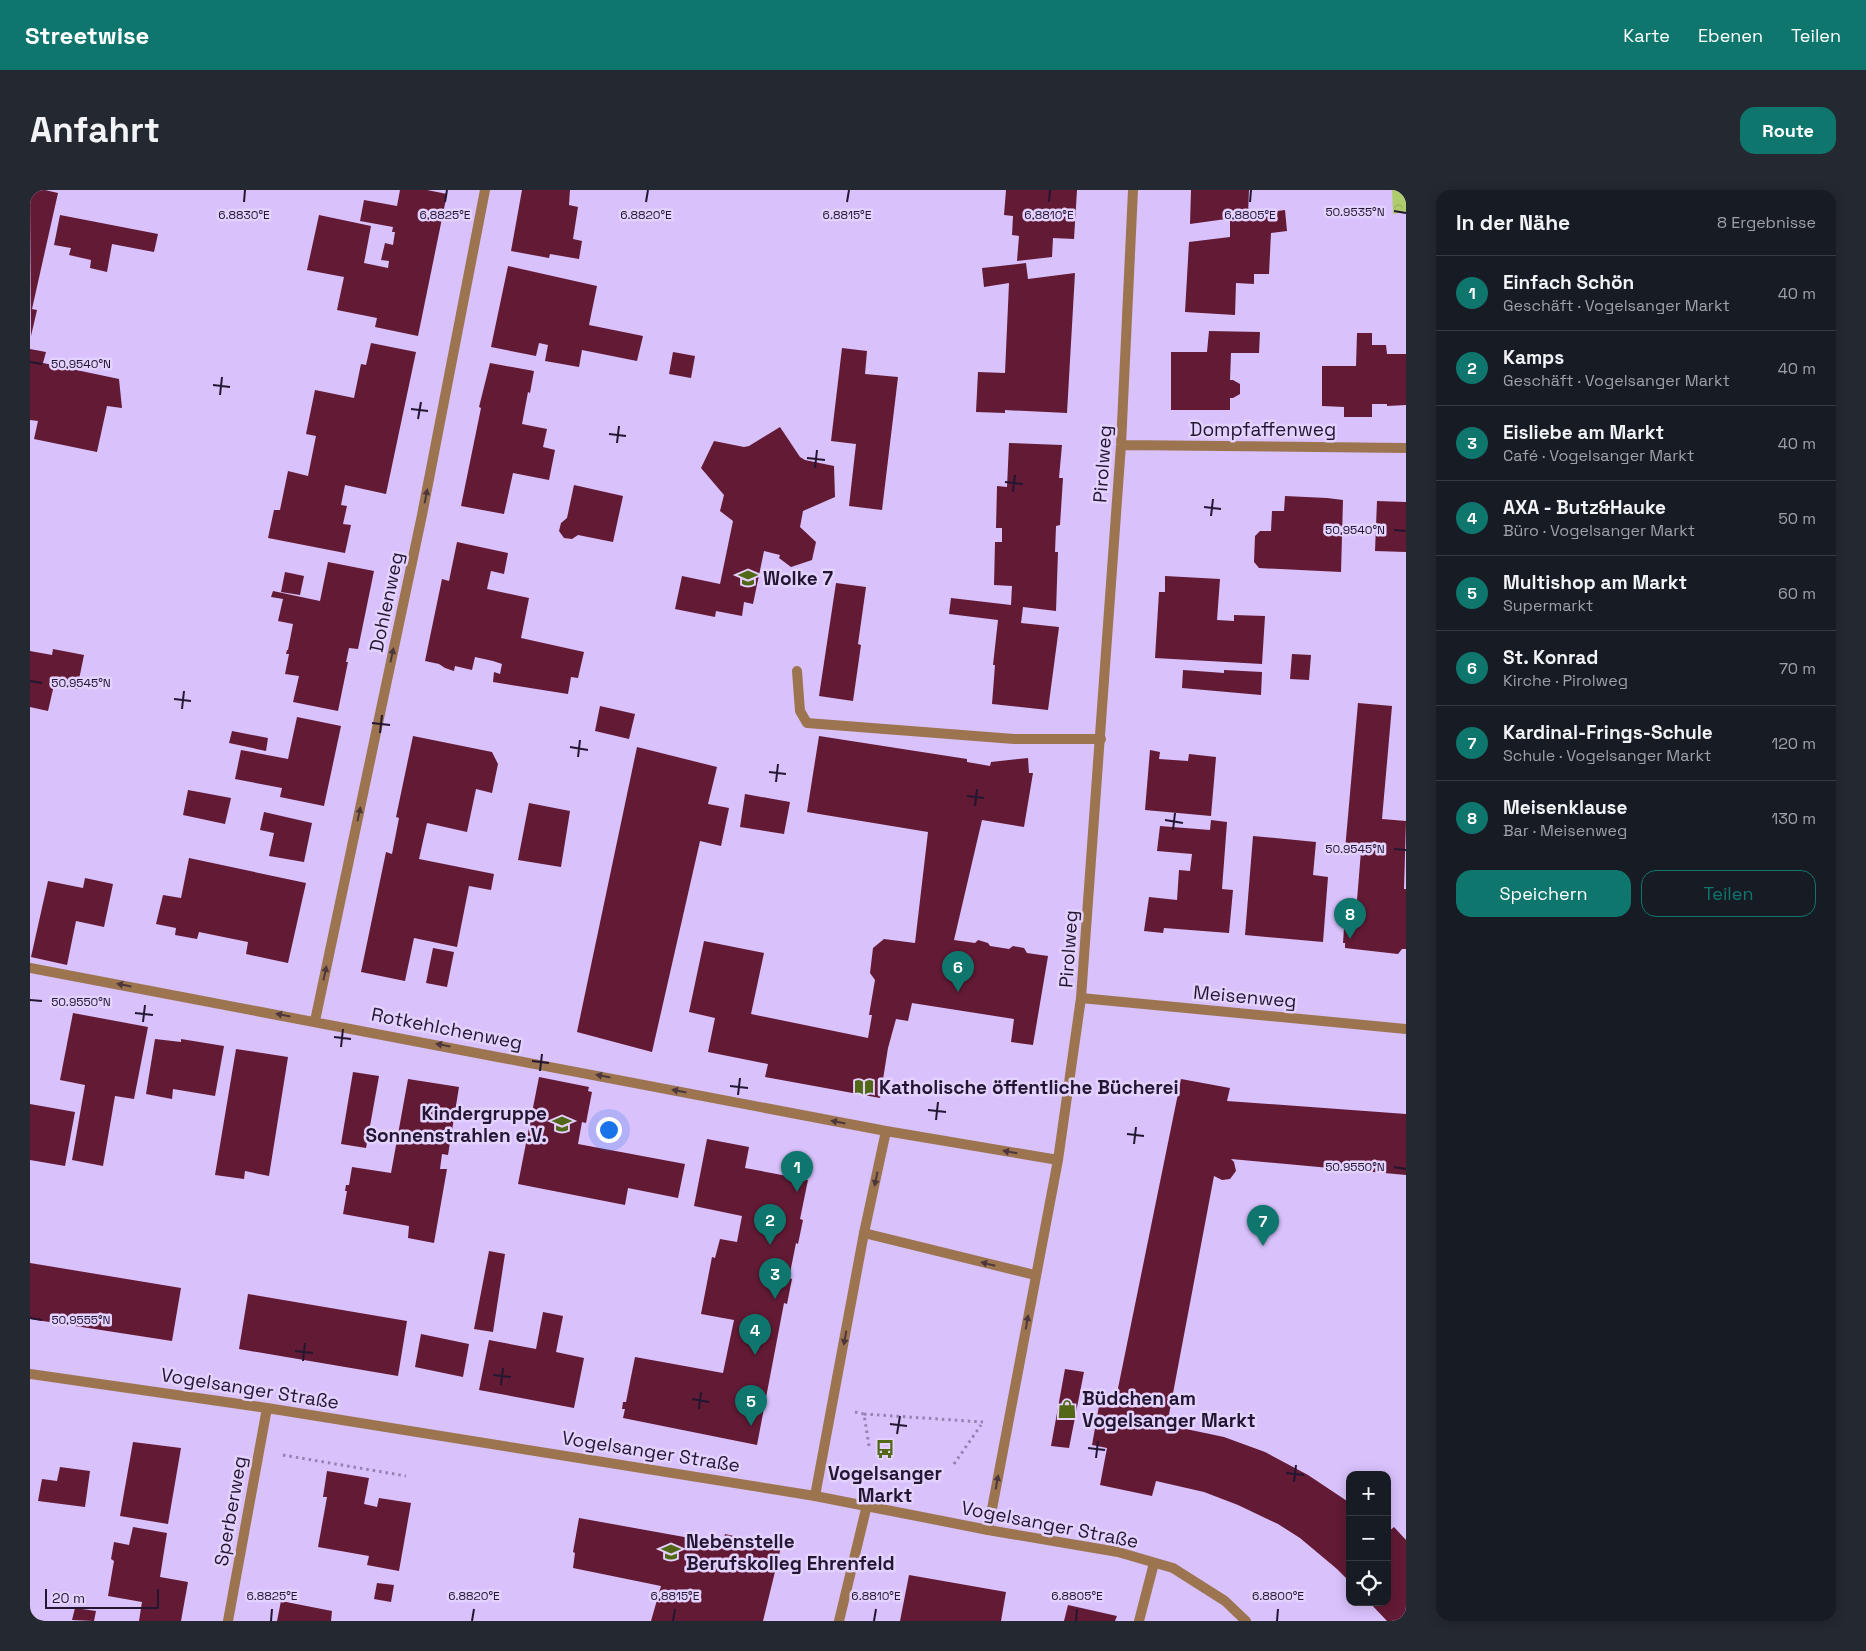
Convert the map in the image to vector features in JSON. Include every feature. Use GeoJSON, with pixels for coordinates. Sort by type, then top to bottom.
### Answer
{"type":"FeatureCollection","features":[{"type":"Feature","properties":{"kind":"street","name":"Dohlenweg"},"geometry":{"type":"LineString","coordinates":[[315,1021],[422,515],[485,190]]}},
{"type":"Feature","properties":{"kind":"street","name":"Pirolweg"},"geometry":{"type":"LineString","coordinates":[[1058,1160],[1081,998],[1121,445],[1133,190]]}},
{"type":"Feature","properties":{"kind":"street","name":"Dompfaffenweg"},"geometry":{"type":"LineString","coordinates":[[1121,445],[1406,448]]}},
{"type":"Feature","properties":{"kind":"street"},"geometry":{"type":"LineString","coordinates":[[797,671],[800,711],[807,723],[1014,739],[1101,739]]}},
{"type":"Feature","properties":{"kind":"street","name":"Rotkehlchenweg"},"geometry":{"type":"LineString","coordinates":[[30,968],[886,1131]]}},
{"type":"Feature","properties":{"kind":"street","name":"Meisenweg"},"geometry":{"type":"LineString","coordinates":[[1081,998],[1406,1028]]}},
{"type":"Feature","properties":{"kind":"street"},"geometry":{"type":"LineString","coordinates":[[815,1496],[864,1233],[886,1131],[1058,1160],[988,1530]]}},
{"type":"Feature","properties":{"kind":"street"},"geometry":{"type":"LineString","coordinates":[[864,1233],[1035,1275]]}},
{"type":"Feature","properties":{"kind":"street","name":"Vogelsanger Straße"},"geometry":{"type":"LineString","coordinates":[[30,1374],[267,1408],[815,1496],[988,1530],[1118,1552],[1173,1568],[1225,1601],[1246,1621]]}},
{"type":"Feature","properties":{"kind":"street","name":"Sperberweg"},"geometry":{"type":"LineString","coordinates":[[228,1621],[267,1408]]}},
{"type":"Feature","properties":{"kind":"street"},"geometry":{"type":"LineString","coordinates":[[839,1621],[867,1505]]}},
{"type":"Feature","properties":{"kind":"street"},"geometry":{"type":"LineString","coordinates":[[1139,1621],[1154,1563]]}},
{"type":"Feature","properties":{"kind":"path"},"geometry":{"type":"LineString","coordinates":[[864,1414],[983,1422],[1008,1426]]}},
{"type":"Feature","properties":{"kind":"path"},"geometry":{"type":"LineString","coordinates":[[954,1464],[983,1422]]}},
{"type":"Feature","properties":{"kind":"path"},"geometry":{"type":"LineString","coordinates":[[259,1451],[406,1476]]}},
{"type":"Feature","properties":{"kind":"green space"},"geometry":{"type":"Polygon","coordinates":[[[1392,190],[1406,190],[1406,212],[1393,214],[1392,190]]]}},
{"type":"Feature","properties":{"kind":"building"},"geometry":{"type":"Polygon","coordinates":[[[30,190],[45,190],[58,193],[32,309],[37,310],[31,336],[30,190]]]}},
{"type":"Feature","properties":{"kind":"building"},"geometry":{"type":"Polygon","coordinates":[[[400,190],[427,190],[447,194],[418,336],[375,327],[377,318],[337,310],[344,277],[307,270],[319,215],[371,226],[364,263],[388,268],[389,261],[381,260],[385,243],[393,245],[395,232],[392,232],[393,227],[360,221],[364,200],[397,206],[400,190]]]}},
{"type":"Feature","properties":{"kind":"building"},"geometry":{"type":"Polygon","coordinates":[[[522,190],[570,190],[569,205],[578,207],[573,239],[582,241],[579,259],[550,254],[549,258],[511,251],[522,190]]]}},
{"type":"Feature","properties":{"kind":"building"},"geometry":{"type":"Polygon","coordinates":[[[1006,190],[1077,190],[1074,239],[1053,238],[1052,257],[1017,261],[1019,236],[1012,235],[1013,216],[1004,215],[1006,190]]]}},
{"type":"Feature","properties":{"kind":"building"},"geometry":{"type":"Polygon","coordinates":[[[1191,190],[1249,190],[1248,215],[1285,210],[1287,231],[1271,233],[1269,274],[1254,274],[1254,284],[1236,283],[1235,315],[1185,312],[1189,242],[1230,237],[1230,216],[1227,216],[1226,219],[1190,224],[1191,190]]]}},
{"type":"Feature","properties":{"kind":"building"},"geometry":{"type":"Polygon","coordinates":[[[60,215],[158,234],[154,252],[112,244],[107,272],[90,268],[91,260],[69,255],[71,248],[54,245],[60,215]]]}},
{"type":"Feature","properties":{"kind":"building"},"geometry":{"type":"Polygon","coordinates":[[[1026,263],[1028,279],[1075,273],[1067,413],[1005,410],[1005,413],[976,412],[978,372],[1005,373],[1009,283],[984,287],[982,268],[1026,263]]]}},
{"type":"Feature","properties":{"kind":"building"},"geometry":{"type":"Polygon","coordinates":[[[508,266],[597,286],[589,325],[643,336],[637,361],[582,350],[579,367],[545,361],[548,345],[539,343],[536,356],[491,347],[508,266]]]}},
{"type":"Feature","properties":{"kind":"building"},"geometry":{"type":"Polygon","coordinates":[[[1209,331],[1260,332],[1259,353],[1231,353],[1230,380],[1240,384],[1240,394],[1230,398],[1230,410],[1171,410],[1171,352],[1207,352],[1209,331]]]}},
{"type":"Feature","properties":{"kind":"building"},"geometry":{"type":"Polygon","coordinates":[[[1357,333],[1372,333],[1372,345],[1386,345],[1387,354],[1406,354],[1406,405],[1387,406],[1387,404],[1372,404],[1372,417],[1344,417],[1344,407],[1322,406],[1322,366],[1356,366],[1357,333]]]}},
{"type":"Feature","properties":{"kind":"building"},"geometry":{"type":"Polygon","coordinates":[[[371,343],[416,352],[386,494],[345,485],[341,505],[347,506],[343,524],[351,525],[345,553],[268,538],[274,510],[280,510],[288,471],[308,476],[316,436],[306,434],[315,390],[354,398],[361,364],[366,365],[371,343]]]}},
{"type":"Feature","properties":{"kind":"building"},"geometry":{"type":"Polygon","coordinates":[[[842,348],[867,351],[865,374],[898,377],[882,510],[849,506],[856,444],[831,441],[842,348]]]}},
{"type":"Feature","properties":{"kind":"building"},"geometry":{"type":"Polygon","coordinates":[[[30,349],[46,352],[43,363],[119,379],[122,408],[107,406],[97,452],[34,439],[38,421],[30,420],[30,349]]]}},
{"type":"Feature","properties":{"kind":"building"},"geometry":{"type":"Polygon","coordinates":[[[673,352],[695,356],[691,378],[669,374],[673,352]]]}},
{"type":"Feature","properties":{"kind":"building"},"geometry":{"type":"Polygon","coordinates":[[[490,363],[534,371],[522,424],[547,429],[543,447],[555,450],[549,480],[513,473],[504,514],[461,506],[481,408],[479,407],[490,363]]]}},
{"type":"Feature","properties":{"kind":"building"},"geometry":{"type":"Polygon","coordinates":[[[780,427],[800,457],[805,460],[834,466],[835,497],[803,511],[800,527],[816,542],[812,560],[791,567],[779,558],[780,555],[764,551],[753,604],[744,602],[742,616],[716,611],[715,617],[675,609],[682,576],[720,584],[733,521],[720,511],[724,495],[701,468],[714,441],[744,447],[749,446],[780,427]]]}},
{"type":"Feature","properties":{"kind":"building"},"geometry":{"type":"Polygon","coordinates":[[[1009,443],[1062,445],[1059,478],[1063,478],[1060,525],[1056,526],[1055,552],[1058,552],[1056,611],[1023,607],[1021,623],[1059,627],[1048,710],[992,704],[995,665],[993,665],[998,620],[949,614],[951,598],[1011,605],[1012,586],[994,585],[995,542],[1002,542],[1002,528],[996,528],[997,486],[1007,487],[1009,443]]]}},
{"type":"Feature","properties":{"kind":"building"},"geometry":{"type":"Polygon","coordinates":[[[574,485],[623,496],[613,542],[578,535],[572,539],[564,538],[559,531],[561,523],[567,518],[574,485]]]}},
{"type":"Feature","properties":{"kind":"building"},"geometry":{"type":"Polygon","coordinates":[[[1285,496],[1343,500],[1341,572],[1259,568],[1254,562],[1255,536],[1260,531],[1271,531],[1272,511],[1284,511],[1285,496]]]}},
{"type":"Feature","properties":{"kind":"building"},"geometry":{"type":"Polygon","coordinates":[[[1377,501],[1406,502],[1406,552],[1375,551],[1377,501]]]}},
{"type":"Feature","properties":{"kind":"building"},"geometry":{"type":"Polygon","coordinates":[[[457,542],[508,553],[504,574],[491,571],[487,589],[529,598],[521,638],[584,652],[578,678],[571,677],[568,694],[493,682],[494,672],[500,674],[502,664],[493,661],[475,657],[472,670],[455,666],[454,671],[439,664],[425,661],[442,579],[449,581],[457,542]]]}},
{"type":"Feature","properties":{"kind":"building"},"geometry":{"type":"Polygon","coordinates":[[[328,562],[374,571],[358,649],[349,648],[338,711],[293,702],[299,676],[285,674],[289,654],[286,654],[293,624],[278,621],[283,599],[271,597],[273,591],[320,601],[328,562]]]}},
{"type":"Feature","properties":{"kind":"building"},"geometry":{"type":"Polygon","coordinates":[[[285,572],[304,576],[300,595],[281,592],[285,572]]]}},
{"type":"Feature","properties":{"kind":"building"},"geometry":{"type":"Polygon","coordinates":[[[1165,576],[1220,579],[1217,620],[1234,621],[1234,615],[1265,616],[1262,664],[1155,658],[1159,592],[1165,592],[1165,576]]]}},
{"type":"Feature","properties":{"kind":"building"},"geometry":{"type":"Polygon","coordinates":[[[836,583],[866,587],[858,644],[861,645],[853,701],[819,696],[836,583]]]}},
{"type":"Feature","properties":{"kind":"building"},"geometry":{"type":"Polygon","coordinates":[[[53,649],[84,655],[77,689],[54,685],[48,711],[30,707],[30,651],[52,655],[53,649]]]}},
{"type":"Feature","properties":{"kind":"building"},"geometry":{"type":"Polygon","coordinates":[[[1292,654],[1311,655],[1309,680],[1290,679],[1292,654]]]}},
{"type":"Feature","properties":{"kind":"building"},"geometry":{"type":"Polygon","coordinates":[[[1183,670],[1224,673],[1224,670],[1262,672],[1261,695],[1182,688],[1183,670]]]}},
{"type":"Feature","properties":{"kind":"building"},"geometry":{"type":"Polygon","coordinates":[[[1358,703],[1392,706],[1382,819],[1406,821],[1404,889],[1406,889],[1406,949],[1402,949],[1398,954],[1345,948],[1345,943],[1343,943],[1346,899],[1357,900],[1361,851],[1345,850],[1358,703]]]}},
{"type":"Feature","properties":{"kind":"building"},"geometry":{"type":"Polygon","coordinates":[[[600,706],[635,714],[629,739],[595,731],[600,706]]]}},
{"type":"Feature","properties":{"kind":"building"},"geometry":{"type":"Polygon","coordinates":[[[297,717],[341,726],[324,806],[280,797],[282,788],[235,779],[241,750],[288,759],[297,717]]]}},
{"type":"Feature","properties":{"kind":"building"},"geometry":{"type":"Polygon","coordinates":[[[232,731],[268,738],[266,751],[229,743],[232,731]]]}},
{"type":"Feature","properties":{"kind":"building"},"geometry":{"type":"Polygon","coordinates":[[[413,736],[492,752],[498,764],[492,793],[476,789],[467,832],[427,823],[419,859],[494,874],[491,890],[469,886],[457,947],[414,938],[405,981],[361,972],[386,852],[392,854],[399,818],[396,817],[413,736]]]}},
{"type":"Feature","properties":{"kind":"building"},"geometry":{"type":"Polygon","coordinates":[[[819,736],[967,759],[967,762],[990,766],[991,762],[1028,758],[1029,773],[1033,773],[1024,827],[982,820],[954,940],[975,943],[978,940],[988,943],[990,946],[1009,949],[1013,946],[1024,948],[1027,953],[1048,956],[1033,1045],[1011,1042],[1014,1019],[912,1003],[908,1021],[896,1019],[888,1048],[880,1098],[765,1077],[768,1064],[708,1052],[715,1018],[689,1012],[704,941],[764,953],[751,1014],[868,1038],[872,1015],[869,1015],[875,980],[870,973],[873,948],[884,939],[915,943],[928,832],[807,812],[819,736]]]}},
{"type":"Feature","properties":{"kind":"building"},"geometry":{"type":"Polygon","coordinates":[[[637,747],[717,767],[708,804],[729,808],[721,846],[700,841],[652,1052],[577,1032],[637,747]]]}},
{"type":"Feature","properties":{"kind":"building"},"geometry":{"type":"Polygon","coordinates":[[[1150,750],[1160,752],[1159,759],[1188,761],[1189,754],[1216,757],[1211,816],[1145,810],[1150,750]]]}},
{"type":"Feature","properties":{"kind":"building"},"geometry":{"type":"Polygon","coordinates":[[[188,790],[231,798],[225,824],[183,815],[188,790]]]}},
{"type":"Feature","properties":{"kind":"building"},"geometry":{"type":"Polygon","coordinates":[[[745,794],[790,802],[784,834],[740,827],[745,794]]]}},
{"type":"Feature","properties":{"kind":"building"},"geometry":{"type":"Polygon","coordinates":[[[529,803],[570,811],[561,867],[518,860],[529,803]]]}},
{"type":"Feature","properties":{"kind":"building"},"geometry":{"type":"Polygon","coordinates":[[[264,812],[312,823],[304,862],[269,856],[274,833],[260,830],[264,812]]]}},
{"type":"Feature","properties":{"kind":"building"},"geometry":{"type":"Polygon","coordinates":[[[1211,820],[1227,822],[1222,889],[1233,890],[1229,933],[1164,928],[1163,933],[1144,931],[1149,897],[1177,900],[1179,870],[1190,871],[1192,854],[1157,851],[1160,826],[1210,830],[1211,820]]]}},
{"type":"Feature","properties":{"kind":"building"},"geometry":{"type":"Polygon","coordinates":[[[1253,836],[1316,842],[1313,875],[1328,877],[1323,942],[1245,935],[1253,836]]]}},
{"type":"Feature","properties":{"kind":"building"},"geometry":{"type":"Polygon","coordinates":[[[189,858],[306,883],[288,963],[246,954],[248,942],[199,932],[197,939],[175,935],[176,928],[156,924],[163,895],[181,898],[189,858]]]}},
{"type":"Feature","properties":{"kind":"building"},"geometry":{"type":"Polygon","coordinates":[[[85,878],[113,884],[104,927],[76,921],[67,965],[31,957],[48,881],[83,888],[85,878]]]}},
{"type":"Feature","properties":{"kind":"building"},"geometry":{"type":"Polygon","coordinates":[[[433,948],[454,952],[447,987],[426,983],[433,948]]]}},
{"type":"Feature","properties":{"kind":"building"},"geometry":{"type":"Polygon","coordinates":[[[73,1013],[148,1027],[134,1099],[115,1096],[103,1166],[72,1160],[85,1085],[60,1080],[73,1013]]]}},
{"type":"Feature","properties":{"kind":"building"},"geometry":{"type":"Polygon","coordinates":[[[155,1039],[181,1042],[181,1039],[224,1046],[215,1096],[173,1089],[172,1099],[146,1094],[155,1039]]]}},
{"type":"Feature","properties":{"kind":"building"},"geometry":{"type":"Polygon","coordinates":[[[236,1049],[288,1057],[269,1176],[245,1171],[244,1179],[215,1175],[236,1049]]]}},
{"type":"Feature","properties":{"kind":"building"},"geometry":{"type":"Polygon","coordinates":[[[353,1072],[379,1076],[366,1148],[341,1144],[353,1072]]]}},
{"type":"Feature","properties":{"kind":"building"},"geometry":{"type":"Polygon","coordinates":[[[539,1077],[589,1087],[588,1091],[592,1092],[586,1123],[582,1122],[578,1144],[685,1164],[678,1198],[628,1188],[625,1205],[518,1184],[539,1077]]]}},
{"type":"Feature","properties":{"kind":"building"},"geometry":{"type":"Polygon","coordinates":[[[408,1079],[459,1087],[448,1155],[442,1154],[440,1169],[447,1169],[434,1243],[408,1238],[409,1226],[343,1214],[347,1191],[345,1191],[346,1185],[349,1185],[352,1167],[391,1173],[408,1079]]]}},
{"type":"Feature","properties":{"kind":"building"},"geometry":{"type":"Polygon","coordinates":[[[1181,1079],[1230,1088],[1227,1101],[1406,1114],[1406,1175],[1231,1159],[1234,1162],[1236,1171],[1230,1179],[1222,1180],[1214,1176],[1167,1425],[1224,1437],[1265,1452],[1308,1475],[1346,1500],[1346,1578],[1300,1538],[1278,1524],[1238,1505],[1204,1492],[1156,1481],[1152,1496],[1100,1485],[1107,1448],[1092,1445],[1099,1406],[1114,1408],[1181,1079]]]}},
{"type":"Feature","properties":{"kind":"building"},"geometry":{"type":"Polygon","coordinates":[[[30,1104],[75,1112],[65,1166],[30,1160],[30,1104]]]}},
{"type":"Feature","properties":{"kind":"building"},"geometry":{"type":"Polygon","coordinates":[[[707,1139],[749,1147],[745,1168],[808,1180],[800,1219],[803,1220],[789,1278],[792,1279],[787,1304],[784,1303],[757,1445],[623,1418],[625,1409],[622,1409],[623,1402],[626,1402],[635,1357],[723,1373],[734,1320],[701,1314],[712,1257],[715,1258],[720,1239],[737,1242],[742,1216],[694,1206],[707,1139]]]}},
{"type":"Feature","properties":{"kind":"building"},"geometry":{"type":"Polygon","coordinates":[[[489,1251],[505,1254],[493,1332],[474,1329],[489,1251]]]}},
{"type":"Feature","properties":{"kind":"building"},"geometry":{"type":"Polygon","coordinates":[[[30,1263],[181,1288],[172,1341],[30,1319],[30,1263]]]}},
{"type":"Feature","properties":{"kind":"building"},"geometry":{"type":"Polygon","coordinates":[[[248,1294],[407,1321],[398,1376],[239,1349],[248,1294]]]}},
{"type":"Feature","properties":{"kind":"building"},"geometry":{"type":"Polygon","coordinates":[[[543,1312],[563,1316],[556,1352],[584,1358],[574,1408],[479,1390],[489,1340],[536,1349],[543,1312]]]}},
{"type":"Feature","properties":{"kind":"building"},"geometry":{"type":"Polygon","coordinates":[[[421,1334],[469,1344],[463,1377],[415,1367],[421,1334]]]}},
{"type":"Feature","properties":{"kind":"building"},"geometry":{"type":"Polygon","coordinates":[[[1065,1369],[1084,1372],[1069,1448],[1051,1446],[1065,1369]]]}},
{"type":"Feature","properties":{"kind":"building"},"geometry":{"type":"Polygon","coordinates":[[[133,1442],[181,1448],[168,1524],[120,1516],[133,1442]]]}},
{"type":"Feature","properties":{"kind":"building"},"geometry":{"type":"Polygon","coordinates":[[[60,1467],[90,1471],[85,1507],[38,1501],[42,1479],[57,1481],[60,1467]]]}},
{"type":"Feature","properties":{"kind":"building"},"geometry":{"type":"Polygon","coordinates":[[[327,1471],[369,1478],[364,1504],[377,1507],[379,1498],[411,1503],[399,1571],[367,1565],[369,1556],[318,1547],[327,1497],[323,1497],[327,1471]]]}},
{"type":"Feature","properties":{"kind":"building"},"geometry":{"type":"Polygon","coordinates":[[[579,1518],[723,1544],[725,1534],[781,1547],[763,1621],[651,1621],[661,1586],[573,1568],[575,1553],[573,1552],[579,1518]]]}},
{"type":"Feature","properties":{"kind":"building"},"geometry":{"type":"Polygon","coordinates":[[[133,1527],[167,1533],[160,1577],[188,1582],[181,1621],[139,1621],[142,1602],[108,1596],[114,1561],[111,1559],[114,1542],[129,1545],[133,1527]]]}},
{"type":"Feature","properties":{"kind":"building"},"geometry":{"type":"Polygon","coordinates":[[[1394,1527],[1406,1540],[1406,1621],[1387,1621],[1373,1606],[1391,1606],[1391,1530],[1394,1527]]]}},
{"type":"Feature","properties":{"kind":"building"},"geometry":{"type":"Polygon","coordinates":[[[909,1575],[1006,1592],[1001,1621],[900,1621],[909,1575]]]}},
{"type":"Feature","properties":{"kind":"building"},"geometry":{"type":"Polygon","coordinates":[[[377,1583],[394,1585],[391,1602],[374,1599],[377,1583]]]}},
{"type":"Feature","properties":{"kind":"building"},"geometry":{"type":"Polygon","coordinates":[[[281,1601],[332,1611],[331,1621],[277,1621],[281,1601]]]}},
{"type":"Feature","properties":{"kind":"building"},"geometry":{"type":"Polygon","coordinates":[[[1068,1605],[1117,1616],[1115,1621],[1064,1621],[1068,1605]]]}},
{"type":"Feature","properties":{"kind":"building"},"geometry":{"type":"Polygon","coordinates":[[[75,1608],[96,1611],[94,1621],[72,1620],[75,1608]]]}},
{"type":"Feature","properties":{"kind":"place","name":"Wolke 7"},"geometry":{"type":"Point","coordinates":[748,578]}},
{"type":"Feature","properties":{"kind":"place","name":"Meisenklause"},"geometry":{"type":"Point","coordinates":[1350,939]}},
{"type":"Feature","properties":{"kind":"place","name":"St. Konrad"},"geometry":{"type":"Point","coordinates":[958,992]}},
{"type":"Feature","properties":{"kind":"place","name":"Katholische öffentliche Bücherei"},"geometry":{"type":"Point","coordinates":[864,1087]}},
{"type":"Feature","properties":{"kind":"place","name":"Kindergruppe Sonnenstrahlen e.V."},"geometry":{"type":"Point","coordinates":[562,1124]}},
{"type":"Feature","properties":{"kind":"place","name":"Einfach Schön"},"geometry":{"type":"Point","coordinates":[797,1192]}},
{"type":"Feature","properties":{"kind":"place","name":"Kamps"},"geometry":{"type":"Point","coordinates":[770,1245]}},
{"type":"Feature","properties":{"kind":"place","name":"Kardinal-Frings-Schule"},"geometry":{"type":"Point","coordinates":[1263,1246]}},
{"type":"Feature","properties":{"kind":"place","name":"Eisliebe am Markt"},"geometry":{"type":"Point","coordinates":[775,1299]}},
{"type":"Feature","properties":{"kind":"place","name":"AXA - Butz&Hauke"},"geometry":{"type":"Point","coordinates":[755,1355]}},
{"type":"Feature","properties":{"kind":"place","name":"Büdchen am Vogelsanger Markt"},"geometry":{"type":"Point","coordinates":[1067,1409]}},
{"type":"Feature","properties":{"kind":"place","name":"Multishop am Markt"},"geometry":{"type":"Point","coordinates":[751,1426]}},
{"type":"Feature","properties":{"kind":"place","name":"Vogelsanger Markt"},"geometry":{"type":"Point","coordinates":[885,1449]}},
{"type":"Feature","properties":{"kind":"place","name":"Nebenstelle Berufskolleg Ehrenfeld"},"geometry":{"type":"Point","coordinates":[671,1552]}}]}
